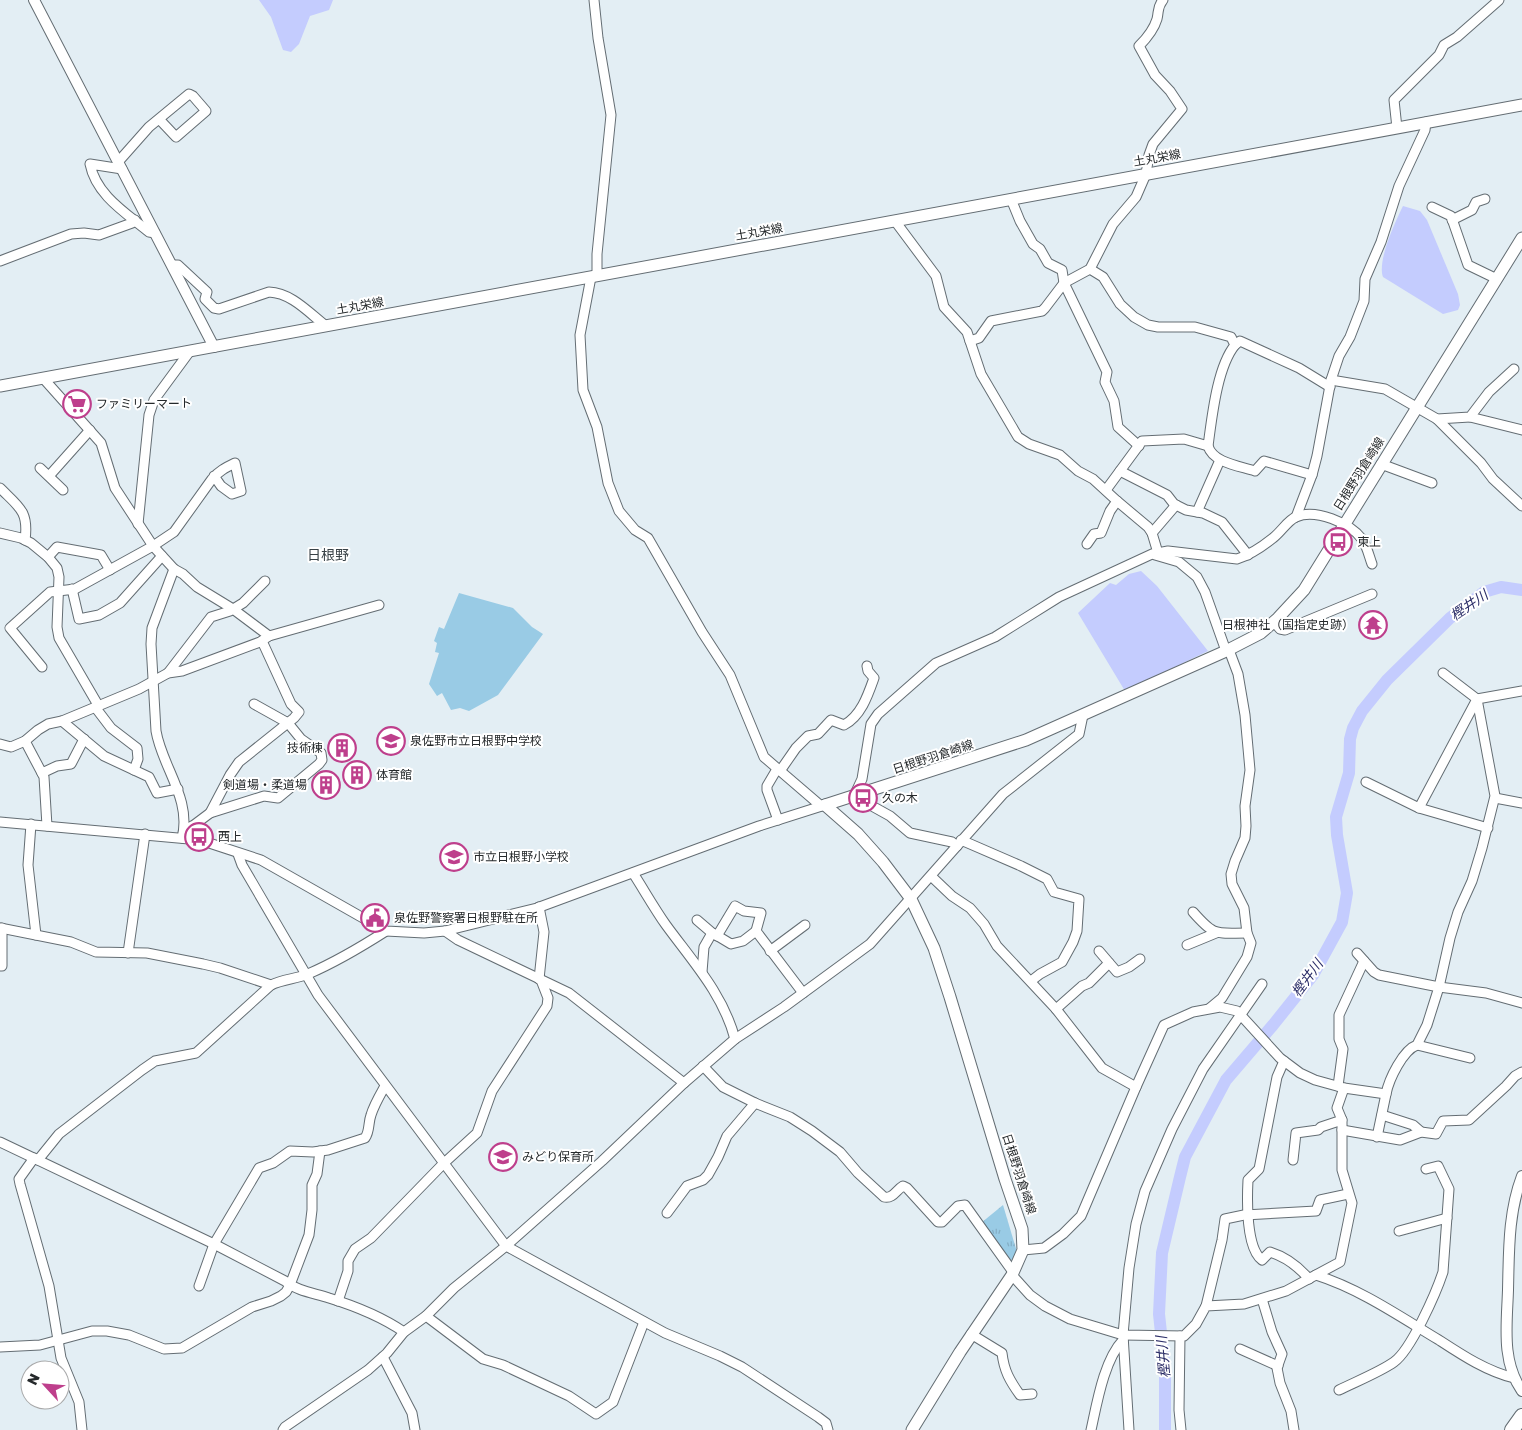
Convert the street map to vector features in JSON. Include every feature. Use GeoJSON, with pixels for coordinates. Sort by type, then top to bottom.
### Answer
{"type":"FeatureCollection","features":[{"type":"Feature","properties":{"kind":"highway"},"geometry":{"type":"LineString","coordinates":[[1512,1430],[1522,1416]]}},
{"type":"Feature","properties":{"kind":"main road","name":"土丸栄線"},"geometry":{"type":"LineString","coordinates":[[0,386],[1522,105]]}},
{"type":"Feature","properties":{"kind":"main road","name":"日根野羽倉崎線"},"geometry":{"type":"LineString","coordinates":[[823,806],[1026,740],[1227,651],[1261,633],[1304,590],[1522,238]]}},
{"type":"Feature","properties":{"kind":"main road","name":"日根野羽倉崎線"},"geometry":{"type":"LineString","coordinates":[[823,806],[858,834],[883,862],[911,899],[934,948],[1022,1229],[1024,1250]]}},
{"type":"Feature","properties":{"kind":"main road"},"geometry":{"type":"LineString","coordinates":[[912,1430],[971,1334],[1013,1274],[1024,1250]]}},
{"type":"Feature","properties":{"kind":"street"},"geometry":{"type":"LineString","coordinates":[[34,0],[214,346]]}},
{"type":"Feature","properties":{"kind":"street"},"geometry":{"type":"LineString","coordinates":[[594,0],[598,38],[611,115],[594,277],[580,335],[583,390],[597,427],[608,482],[619,511],[634,530],[648,538],[702,632],[730,675],[764,757],[823,806]]}},
{"type":"Feature","properties":{"kind":"street"},"geometry":{"type":"LineString","coordinates":[[970,341],[979,338],[991,321],[1042,311],[1064,283],[1090,269],[1113,224],[1136,197],[1146,174],[1153,144],[1182,109],[1170,91],[1155,75],[1139,46],[1145,41],[1155,25],[1158,7],[1163,0]]}},
{"type":"Feature","properties":{"kind":"street"},"geometry":{"type":"LineString","coordinates":[[1397,128],[1394,100],[1439,55],[1444,44],[1458,37],[1499,0]]}},
{"type":"Feature","properties":{"kind":"street"},"geometry":{"type":"LineString","coordinates":[[120,165],[149,127],[189,94],[206,111],[176,137],[159,119]]}},
{"type":"Feature","properties":{"kind":"street"},"geometry":{"type":"LineString","coordinates":[[1032,981],[1040,974],[1062,962],[1073,942],[1076,931],[1079,899],[1054,892],[1047,879],[1021,866],[959,843],[910,834],[890,816],[854,796],[862,779],[871,724],[878,714],[936,662],[995,637],[1059,597],[1155,553],[1168,551],[1237,559],[1248,555],[1273,538],[1296,517],[1318,456],[1330,384],[1339,356],[1350,337],[1364,301],[1366,280],[1381,242],[1399,186],[1425,130],[1426,122]]}},
{"type":"Feature","properties":{"kind":"street"},"geometry":{"type":"LineString","coordinates":[[120,165],[90,164],[98,186],[113,202],[149,232],[155,233]]}},
{"type":"Feature","properties":{"kind":"street"},"geometry":{"type":"LineString","coordinates":[[1452,220],[1472,210],[1476,202],[1485,198]]}},
{"type":"Feature","properties":{"kind":"street"},"geometry":{"type":"LineString","coordinates":[[1011,199],[1020,221],[1033,244],[1040,250],[1048,263],[1062,270],[1064,283],[1107,372],[1105,382],[1114,401],[1118,427],[1139,446]]}},
{"type":"Feature","properties":{"kind":"street"},"geometry":{"type":"LineString","coordinates":[[1432,207],[1451,216],[1468,265],[1497,279]]}},
{"type":"Feature","properties":{"kind":"street"},"geometry":{"type":"LineString","coordinates":[[0,261],[71,234],[99,235],[132,223],[135,220]]}},
{"type":"Feature","properties":{"kind":"street"},"geometry":{"type":"LineString","coordinates":[[895,221],[936,276],[944,307],[962,324],[967,332],[981,374],[1018,437],[1028,444],[1060,455],[1078,472],[1093,479],[1106,490],[1116,501],[1148,527],[1152,533],[1155,553]]}},
{"type":"Feature","properties":{"kind":"street"},"geometry":{"type":"LineString","coordinates":[[172,265],[178,265],[206,292],[205,299],[214,308],[219,309],[269,292],[276,292],[298,302],[326,326]]}},
{"type":"Feature","properties":{"kind":"street"},"geometry":{"type":"LineString","coordinates":[[1090,269],[1103,277],[1120,304],[1134,317],[1148,325],[1195,326],[1231,337],[1235,345]]}},
{"type":"Feature","properties":{"kind":"street"},"geometry":{"type":"LineString","coordinates":[[1312,475],[1264,461],[1255,471],[1220,460],[1210,453],[1208,446],[1215,397],[1228,353],[1240,341],[1330,384],[1385,389],[1417,407],[1437,419],[1482,463],[1492,479],[1522,506]]}},
{"type":"Feature","properties":{"kind":"street"},"geometry":{"type":"LineString","coordinates":[[138,524],[149,415],[154,400],[190,351]]}},
{"type":"Feature","properties":{"kind":"street"},"geometry":{"type":"LineString","coordinates":[[1470,416],[1489,392],[1514,369]]}},
{"type":"Feature","properties":{"kind":"street"},"geometry":{"type":"LineString","coordinates":[[43,378],[100,443],[115,488],[153,546],[174,569],[183,574],[197,587],[233,609],[265,638],[291,704],[298,712],[288,723],[239,762],[210,813]]}},
{"type":"Feature","properties":{"kind":"street"},"geometry":{"type":"LineString","coordinates":[[1437,419],[1470,416],[1522,430]]}},
{"type":"Feature","properties":{"kind":"street"},"geometry":{"type":"LineString","coordinates":[[48,476],[90,430]]}},
{"type":"Feature","properties":{"kind":"street"},"geometry":{"type":"LineString","coordinates":[[1106,490],[1142,441],[1184,439],[1208,446]]}},
{"type":"Feature","properties":{"kind":"street"},"geometry":{"type":"LineString","coordinates":[[1197,512],[1220,460]]}},
{"type":"Feature","properties":{"kind":"street"},"geometry":{"type":"LineString","coordinates":[[1381,464],[1432,484]]}},
{"type":"Feature","properties":{"kind":"street"},"geometry":{"type":"LineString","coordinates":[[40,468],[63,490]]}},
{"type":"Feature","properties":{"kind":"street"},"geometry":{"type":"LineString","coordinates":[[1120,470],[1167,495],[1176,505],[1222,522],[1248,555]]}},
{"type":"Feature","properties":{"kind":"street"},"geometry":{"type":"LineString","coordinates":[[42,667],[10,628],[50,592],[72,589],[153,546],[174,532],[214,476]]}},
{"type":"Feature","properties":{"kind":"street"},"geometry":{"type":"LineString","coordinates":[[0,488],[25,515],[27,525],[25,540]]}},
{"type":"Feature","properties":{"kind":"street"},"geometry":{"type":"LineString","coordinates":[[1086,544],[1094,534],[1101,533],[1116,501]]}},
{"type":"Feature","properties":{"kind":"street"},"geometry":{"type":"LineString","coordinates":[[1152,533],[1176,505]]}},
{"type":"Feature","properties":{"kind":"street"},"geometry":{"type":"LineString","coordinates":[[1296,517],[1313,514],[1328,517],[1345,524],[1363,540],[1372,564]]}},
{"type":"Feature","properties":{"kind":"street"},"geometry":{"type":"LineString","coordinates":[[0,533],[25,540],[48,557],[57,568],[59,577],[57,627],[59,638],[111,728],[137,748],[138,759],[134,770]]}},
{"type":"Feature","properties":{"kind":"street"},"geometry":{"type":"LineString","coordinates":[[48,557],[57,547],[101,556],[110,570]]}},
{"type":"Feature","properties":{"kind":"street"},"geometry":{"type":"LineString","coordinates":[[1155,553],[1179,562],[1197,577],[1205,592],[1239,682],[1245,715],[1250,770],[1244,806],[1245,838],[1231,874],[1232,884],[1244,908],[1247,933],[1251,942],[1247,956],[1222,998],[1207,1009]]}},
{"type":"Feature","properties":{"kind":"street"},"geometry":{"type":"LineString","coordinates":[[72,589],[79,619],[99,615],[120,603],[162,556]]}},
{"type":"Feature","properties":{"kind":"street"},"geometry":{"type":"LineString","coordinates":[[174,569],[152,628],[151,644],[158,742],[181,796],[183,834]]}},
{"type":"Feature","properties":{"kind":"street"},"geometry":{"type":"LineString","coordinates":[[168,673],[210,617],[233,609],[243,603],[265,581]]}},
{"type":"Feature","properties":{"kind":"street"},"geometry":{"type":"LineString","coordinates":[[1274,622],[1280,629],[1285,630],[1372,594]]}},
{"type":"Feature","properties":{"kind":"street"},"geometry":{"type":"LineString","coordinates":[[0,744],[11,748],[25,741],[48,724],[62,721],[139,688],[168,673],[182,671],[265,638],[379,605]]}},
{"type":"Feature","properties":{"kind":"street"},"geometry":{"type":"LineString","coordinates":[[778,820],[766,790],[767,786],[796,748],[808,736],[818,734],[831,720],[844,725],[856,715],[868,694],[874,678],[868,671],[867,666]]}},
{"type":"Feature","properties":{"kind":"street"},"geometry":{"type":"LineString","coordinates":[[1417,1045],[1427,1025],[1439,987],[1450,938],[1458,912],[1472,881],[1495,798],[1477,699],[1443,673]]}},
{"type":"Feature","properties":{"kind":"street"},"geometry":{"type":"LineString","coordinates":[[1477,699],[1522,691]]}},
{"type":"Feature","properties":{"kind":"street"},"geometry":{"type":"LineString","coordinates":[[1419,808],[1477,699]]}},
{"type":"Feature","properties":{"kind":"street"},"geometry":{"type":"LineString","coordinates":[[183,834],[210,813],[264,796],[278,798],[322,760],[321,753],[301,739],[288,723],[254,704]]}},
{"type":"Feature","properties":{"kind":"street"},"geometry":{"type":"LineString","coordinates":[[856,715],[871,724]]}},
{"type":"Feature","properties":{"kind":"street"},"geometry":{"type":"LineString","coordinates":[[283,1430],[368,1370],[383,1357],[404,1332],[426,1316],[454,1288],[506,1246],[602,1161],[684,1083],[735,1039],[803,993],[870,944],[1003,794],[1079,734],[1083,715]]}},
{"type":"Feature","properties":{"kind":"street"},"geometry":{"type":"LineString","coordinates":[[62,721],[104,756],[149,777],[157,793],[178,789]]}},
{"type":"Feature","properties":{"kind":"street"},"geometry":{"type":"LineString","coordinates":[[42,772],[57,766],[71,764],[84,739]]}},
{"type":"Feature","properties":{"kind":"street"},"geometry":{"type":"LineString","coordinates":[[25,741],[44,777],[47,826]]}},
{"type":"Feature","properties":{"kind":"street"},"geometry":{"type":"LineString","coordinates":[[1366,782],[1419,808],[1488,828]]}},
{"type":"Feature","properties":{"kind":"street"},"geometry":{"type":"LineString","coordinates":[[1495,798],[1522,803]]}},
{"type":"Feature","properties":{"kind":"street"},"geometry":{"type":"LineString","coordinates":[[0,822],[145,834],[183,834],[238,854],[261,860],[386,931],[401,933],[446,932],[539,907],[778,820],[823,806]]}},
{"type":"Feature","properties":{"kind":"street"},"geometry":{"type":"LineString","coordinates":[[30,824],[28,865],[36,935]]}},
{"type":"Feature","properties":{"kind":"street"},"geometry":{"type":"LineString","coordinates":[[128,952],[145,834]]}},
{"type":"Feature","properties":{"kind":"street"},"geometry":{"type":"LineString","coordinates":[[238,854],[242,866],[318,996],[506,1246],[674,1338],[742,1367],[818,1417],[826,1423],[828,1430]]}},
{"type":"Feature","properties":{"kind":"street"},"geometry":{"type":"LineString","coordinates":[[633,873],[665,923],[702,972],[727,1012],[735,1039]]}},
{"type":"Feature","properties":{"kind":"street"},"geometry":{"type":"LineString","coordinates":[[931,876],[952,896],[970,908],[984,924],[997,946],[1032,981],[1102,1068],[1136,1087]]}},
{"type":"Feature","properties":{"kind":"street"},"geometry":{"type":"LineString","coordinates":[[697,920],[715,934],[732,944],[743,941],[756,931],[761,913],[744,911],[734,906],[715,934],[704,947],[702,972]]}},
{"type":"Feature","properties":{"kind":"street"},"geometry":{"type":"LineString","coordinates":[[338,1301],[348,1271],[348,1261],[355,1249],[371,1238],[476,1133],[492,1091],[547,1006],[548,998],[540,979],[544,932],[539,907]]}},
{"type":"Feature","properties":{"kind":"street"},"geometry":{"type":"LineString","coordinates":[[1193,912],[1207,928],[1216,933]]}},
{"type":"Feature","properties":{"kind":"street"},"geometry":{"type":"LineString","coordinates":[[770,951],[805,925]]}},
{"type":"Feature","properties":{"kind":"street"},"geometry":{"type":"LineString","coordinates":[[0,966],[2,966],[1,928],[71,942],[96,952],[147,953],[220,968],[271,985]]}},
{"type":"Feature","properties":{"kind":"street"},"geometry":{"type":"LineString","coordinates":[[82,1430],[79,1402],[61,1358],[56,1340],[49,1286],[19,1179],[59,1134],[155,1061],[196,1054],[271,985],[278,981],[306,975],[350,954],[386,931]]}},
{"type":"Feature","properties":{"kind":"street"},"geometry":{"type":"LineString","coordinates":[[756,931],[803,993]]}},
{"type":"Feature","properties":{"kind":"street"},"geometry":{"type":"LineString","coordinates":[[446,932],[458,940],[569,993],[684,1083]]}},
{"type":"Feature","properties":{"kind":"street"},"geometry":{"type":"LineString","coordinates":[[1187,945],[1216,933],[1247,933]]}},
{"type":"Feature","properties":{"kind":"street"},"geometry":{"type":"LineString","coordinates":[[1099,951],[1117,972],[1129,967],[1140,959]]}},
{"type":"Feature","properties":{"kind":"street"},"geometry":{"type":"LineString","coordinates":[[1357,953],[1379,975],[1439,987],[1486,993],[1522,1003]]}},
{"type":"Feature","properties":{"kind":"street"},"geometry":{"type":"LineString","coordinates":[[1206,1306],[1244,1304],[1262,1299],[1286,1291],[1340,1262],[1352,1203],[1342,1170],[1342,1120],[1337,1108],[1341,1087],[1343,1049],[1339,1039],[1339,1015],[1364,961]]}},
{"type":"Feature","properties":{"kind":"street"},"geometry":{"type":"LineString","coordinates":[[1056,1009],[1082,986],[1089,984],[1109,963]]}},
{"type":"Feature","properties":{"kind":"street"},"geometry":{"type":"LineString","coordinates":[[1129,1430],[1123,1337],[1129,1268],[1136,1224],[1144,1191],[1172,1129],[1203,1069],[1221,1040],[1262,984]]}},
{"type":"Feature","properties":{"kind":"street"},"geometry":{"type":"LineString","coordinates":[[1024,1250],[1044,1248],[1063,1234],[1081,1216],[1164,1025],[1193,1012],[1220,1007],[1237,1011],[1284,1061],[1300,1073],[1315,1080],[1341,1087],[1386,1094]]}},
{"type":"Feature","properties":{"kind":"street"},"geometry":{"type":"LineString","coordinates":[[1377,1137],[1388,1084],[1411,1047],[1417,1045],[1470,1058]]}},
{"type":"Feature","properties":{"kind":"street"},"geometry":{"type":"LineString","coordinates":[[1284,1061],[1278,1076],[1259,1169],[1248,1180],[1247,1214],[1256,1256],[1262,1260],[1270,1252],[1278,1254],[1312,1277],[1351,1288],[1488,1369],[1514,1378]]}},
{"type":"Feature","properties":{"kind":"street"},"geometry":{"type":"LineString","coordinates":[[703,1066],[723,1087],[755,1103],[790,1117],[812,1131],[840,1152],[858,1173],[884,1197],[892,1197],[897,1189],[903,1186],[938,1222],[942,1222],[958,1206],[965,1204],[1013,1274],[1030,1295],[1045,1306],[1070,1319],[1123,1337],[1184,1336],[1196,1324],[1206,1306],[1225,1219],[1247,1214],[1316,1211],[1320,1200],[1348,1194]]}},
{"type":"Feature","properties":{"kind":"street"},"geometry":{"type":"LineString","coordinates":[[1342,1130],[1400,1140],[1421,1132],[1436,1134],[1443,1121],[1469,1120],[1515,1076],[1522,1072]]}},
{"type":"Feature","properties":{"kind":"street"},"geometry":{"type":"LineString","coordinates":[[198,1286],[214,1244],[258,1168],[273,1163],[290,1151],[320,1151],[365,1138],[369,1132],[368,1123],[371,1114],[385,1086]]}},
{"type":"Feature","properties":{"kind":"street"},"geometry":{"type":"LineString","coordinates":[[666,1213],[688,1186],[703,1180],[708,1175],[727,1136],[755,1103]]}},
{"type":"Feature","properties":{"kind":"street"},"geometry":{"type":"LineString","coordinates":[[1382,1115],[1413,1125],[1421,1132]]}},
{"type":"Feature","properties":{"kind":"street"},"geometry":{"type":"LineString","coordinates":[[1293,1160],[1296,1133],[1318,1130],[1321,1127],[1342,1120]]}},
{"type":"Feature","properties":{"kind":"street"},"geometry":{"type":"LineString","coordinates":[[0,1142],[214,1244],[290,1285],[338,1301],[404,1332]]}},
{"type":"Feature","properties":{"kind":"street"},"geometry":{"type":"LineString","coordinates":[[0,1347],[40,1345],[92,1331],[107,1331],[129,1335],[164,1349],[182,1348],[252,1307],[281,1296],[290,1285],[309,1235],[312,1185],[317,1174],[320,1151]]}},
{"type":"Feature","properties":{"kind":"street"},"geometry":{"type":"LineString","coordinates":[[1339,1390],[1394,1362],[1406,1351],[1414,1339],[1440,1283],[1443,1272],[1449,1189],[1438,1166],[1426,1169]]}},
{"type":"Feature","properties":{"kind":"street"},"geometry":{"type":"LineString","coordinates":[[1522,1176],[1513,1208],[1508,1255],[1506,1336],[1510,1367],[1522,1391]]}},
{"type":"Feature","properties":{"kind":"street"},"geometry":{"type":"LineString","coordinates":[[1400,1231],[1446,1218]]}},
{"type":"Feature","properties":{"kind":"street"},"geometry":{"type":"LineString","coordinates":[[1262,1299],[1272,1332],[1282,1354],[1278,1366],[1280,1383],[1291,1411],[1294,1430]]}},
{"type":"Feature","properties":{"kind":"street"},"geometry":{"type":"LineString","coordinates":[[426,1316],[483,1359],[503,1365],[569,1396],[596,1414],[613,1402],[644,1322]]}},
{"type":"Feature","properties":{"kind":"street"},"geometry":{"type":"LineString","coordinates":[[971,1334],[1002,1353],[1009,1380],[1020,1395],[1032,1394]]}},
{"type":"Feature","properties":{"kind":"street"},"geometry":{"type":"LineString","coordinates":[[1180,1336],[1179,1410],[1181,1430]]}},
{"type":"Feature","properties":{"kind":"street"},"geometry":{"type":"LineString","coordinates":[[1091,1430],[1103,1382],[1114,1350],[1123,1337]]}},
{"type":"Feature","properties":{"kind":"street"},"geometry":{"type":"LineString","coordinates":[[1240,1348],[1278,1366]]}},
{"type":"Feature","properties":{"kind":"street"},"geometry":{"type":"LineString","coordinates":[[383,1357],[412,1413],[414,1430]]}},
{"type":"Feature","properties":{"kind":"green space"},"geometry":{"type":"Polygon","coordinates":[[[459,593],[513,608],[532,627],[543,634],[498,695],[469,711],[460,708],[451,710],[442,693],[437,696],[429,684],[439,653],[435,652],[437,643],[434,641],[439,627],[444,629],[459,593]]]}},
{"type":"Feature","properties":{"kind":"green space"},"geometry":{"type":"Polygon","coordinates":[[[1003,1205],[1017,1252],[1008,1265],[981,1223],[1003,1205]]]}},
{"type":"Feature","properties":{"kind":"shaded area"},"geometry":{"type":"Polygon","coordinates":[[[259,0],[333,0],[329,10],[310,16],[299,44],[291,52],[283,50],[271,17],[259,0]]]}},
{"type":"Feature","properties":{"kind":"shaded area"},"geometry":{"type":"Polygon","coordinates":[[[1403,206],[1420,211],[1427,220],[1458,294],[1460,305],[1458,310],[1443,314],[1383,277],[1382,261],[1403,206]]]}},
{"type":"Feature","properties":{"kind":"shaded area"},"geometry":{"type":"Polygon","coordinates":[[[1141,571],[1157,586],[1208,651],[1125,691],[1078,613],[1110,583],[1116,585],[1129,574],[1141,571]]]}},
{"type":"Feature","properties":{"kind":"waterway","name":"樫井川"},"geometry":{"type":"LineString","coordinates":[[1165,1430],[1165,1370],[1159,1314],[1162,1253],[1185,1157],[1226,1080],[1313,975],[1342,922],[1347,893],[1337,835],[1336,817],[1349,773],[1350,739],[1353,728],[1362,711],[1387,680],[1450,618],[1484,592],[1501,587],[1522,590]]}},
{"type":"Feature","properties":{"kind":"place","name":"ファミリーマート"},"geometry":{"type":"Point","coordinates":[77,404]}},
{"type":"Feature","properties":{"kind":"place","name":"東上"},"geometry":{"type":"Point","coordinates":[1338,542]}},
{"type":"Feature","properties":{"kind":"place","name":"日根神社（国指定史跡）"},"geometry":{"type":"Point","coordinates":[1373,625]}},
{"type":"Feature","properties":{"kind":"place","name":"泉佐野市立日根野中学校"},"geometry":{"type":"Point","coordinates":[391,741]}},
{"type":"Feature","properties":{"kind":"place","name":"技術棟"},"geometry":{"type":"Point","coordinates":[342,748]}},
{"type":"Feature","properties":{"kind":"place","name":"体育館"},"geometry":{"type":"Point","coordinates":[357,775]}},
{"type":"Feature","properties":{"kind":"place","name":"剣道場・柔道場"},"geometry":{"type":"Point","coordinates":[326,785]}},
{"type":"Feature","properties":{"kind":"place","name":"久の木"},"geometry":{"type":"Point","coordinates":[863,798]}},
{"type":"Feature","properties":{"kind":"place","name":"西上"},"geometry":{"type":"Point","coordinates":[199,837]}},
{"type":"Feature","properties":{"kind":"place","name":"市立日根野小学校"},"geometry":{"type":"Point","coordinates":[454,857]}},
{"type":"Feature","properties":{"kind":"place","name":"泉佐野警察署日根野駐在所"},"geometry":{"type":"Point","coordinates":[375,918]}},
{"type":"Feature","properties":{"kind":"place","name":"みどり保育所"},"geometry":{"type":"Point","coordinates":[503,1157]}},
{"type":"Feature","properties":{"kind":"district","name":"日根野"},"geometry":{"type":"Point","coordinates":[328,555]}}]}
